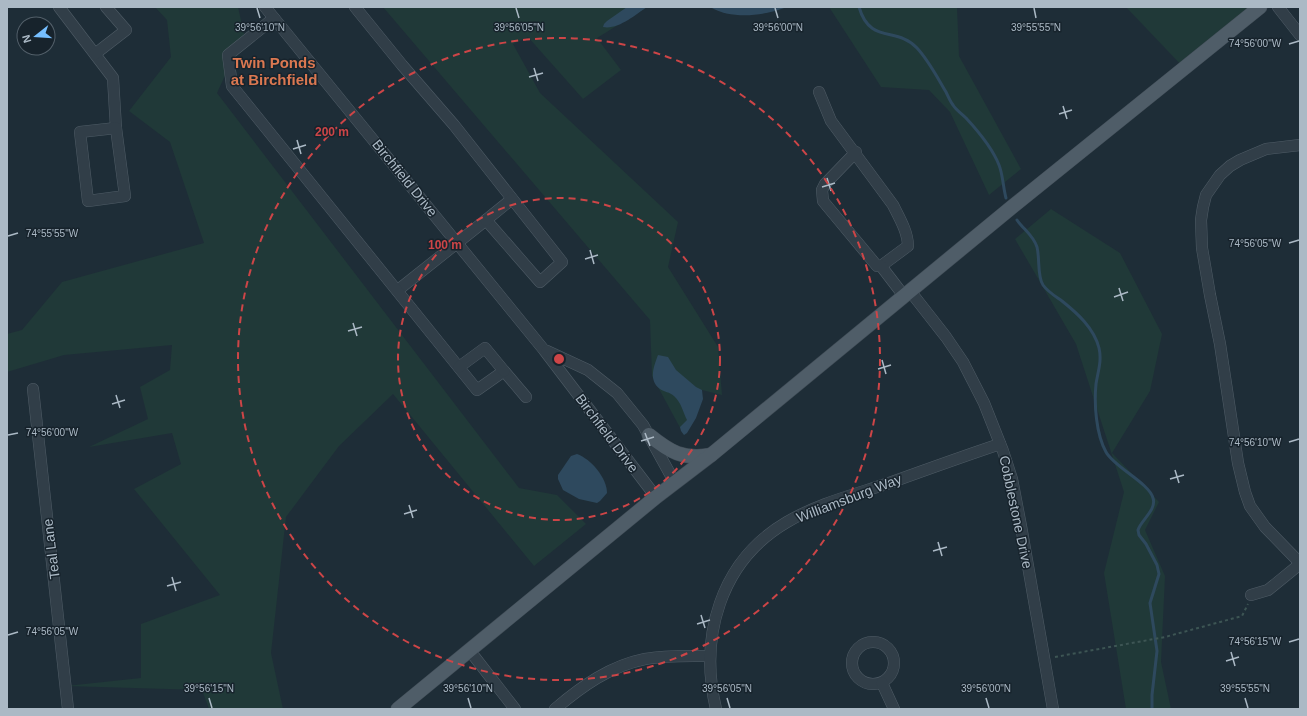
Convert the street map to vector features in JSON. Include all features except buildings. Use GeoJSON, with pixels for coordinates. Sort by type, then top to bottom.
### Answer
{"type":"FeatureCollection","features":[{"type":"Feature","properties":{"kind":"main road"},"geometry":{"type":"LineString","coordinates":[[398,709],[656,497],[711,455],[1260,7]]}},
{"type":"Feature","properties":{"kind":"main road"},"geometry":{"type":"LineString","coordinates":[[649,435],[666,448],[683,456],[698,457],[711,455]]}},
{"type":"Feature","properties":{"kind":"street"},"geometry":{"type":"LineString","coordinates":[[59,7],[113,78],[116,128],[125,196],[88,201],[80,132],[116,128]]}},
{"type":"Feature","properties":{"kind":"street"},"geometry":{"type":"LineString","coordinates":[[95,54],[126,30],[106,7]]}},
{"type":"Feature","properties":{"kind":"street","name":"Birchfield Drive"},"geometry":{"type":"LineString","coordinates":[[265,7],[544,350],[656,497]]}},
{"type":"Feature","properties":{"kind":"street"},"geometry":{"type":"LineString","coordinates":[[355,7],[402,65],[454,125],[562,262],[540,282],[486,220]]}},
{"type":"Feature","properties":{"kind":"street"},"geometry":{"type":"LineString","coordinates":[[1278,7],[1300,35]]}},
{"type":"Feature","properties":{"kind":"street"},"geometry":{"type":"LineString","coordinates":[[274,18],[228,55],[232,86],[478,390],[504,371]]}},
{"type":"Feature","properties":{"kind":"street"},"geometry":{"type":"LineString","coordinates":[[819,92],[831,121],[856,152],[893,205],[908,241],[908,246],[881,266]]}},
{"type":"Feature","properties":{"kind":"street"},"geometry":{"type":"LineString","coordinates":[[1251,595],[1268,590],[1300,564],[1265,527],[1250,506],[1245,492],[1238,463],[1220,344],[1202,248],[1201,220],[1206,195],[1220,175],[1230,166],[1266,149],[1300,145]]}},
{"type":"Feature","properties":{"kind":"street","name":"Cobblestone Drive"},"geometry":{"type":"LineString","coordinates":[[856,152],[825,184],[821,195],[823,201],[877,266],[881,266],[946,337],[963,362],[980,396],[1000,444],[1012,479],[1053,709]]}},
{"type":"Feature","properties":{"kind":"street"},"geometry":{"type":"LineString","coordinates":[[398,290],[512,199]]}},
{"type":"Feature","properties":{"kind":"street"},"geometry":{"type":"LineString","coordinates":[[459,367],[485,348],[526,397]]}},
{"type":"Feature","properties":{"kind":"street","name":"Birchfield Drive"},"geometry":{"type":"LineString","coordinates":[[544,350],[588,370],[617,393],[644,425],[675,483]]}},
{"type":"Feature","properties":{"kind":"street","name":"Teal Lane"},"geometry":{"type":"LineString","coordinates":[[33,389],[68,709]]}},
{"type":"Feature","properties":{"kind":"street","name":"Williamsburg Way"},"geometry":{"type":"LineString","coordinates":[[716,709],[712,688],[710,656],[714,621],[718,607],[731,580],[749,554],[773,532],[800,515],[831,502],[1000,444]]}},
{"type":"Feature","properties":{"kind":"street"},"geometry":{"type":"LineString","coordinates":[[470,651],[515,709]]}},
{"type":"Feature","properties":{"kind":"street"},"geometry":{"type":"LineString","coordinates":[[555,709],[574,693],[596,678],[620,666],[657,657],[710,656]]}},
{"type":"Feature","properties":{"kind":"street"},"geometry":{"type":"LineString","coordinates":[[882,683],[894,709]]}},
{"type":"Feature","properties":{"kind":"path"},"geometry":{"type":"LineString","coordinates":[[1044,658],[1137,643],[1242,616],[1251,595]]}},
{"type":"Feature","properties":{"kind":"green space"},"geometry":{"type":"Polygon","coordinates":[[[155,7],[238,7],[244,34],[217,93],[519,488],[557,495],[586,524],[534,566],[393,394],[339,446],[286,517],[271,653],[283,709],[209,709],[202,690],[66,686],[141,678],[141,624],[220,595],[134,489],[181,464],[172,433],[89,447],[148,419],[140,387],[170,370],[172,345],[64,355],[7,372],[7,334],[22,330],[62,282],[204,243],[170,142],[129,111],[171,57],[167,20],[155,7]]]}},
{"type":"Feature","properties":{"kind":"green space"},"geometry":{"type":"Polygon","coordinates":[[[383,7],[647,7],[597,38],[621,70],[583,99],[528,37],[513,44],[540,93],[678,222],[668,267],[718,347],[722,395],[702,390],[684,435],[652,376],[650,320],[383,7]]]}},
{"type":"Feature","properties":{"kind":"green space"},"geometry":{"type":"Polygon","coordinates":[[[829,7],[957,7],[959,56],[1021,169],[989,195],[950,112],[929,90],[881,87],[829,7]]]}},
{"type":"Feature","properties":{"kind":"green space"},"geometry":{"type":"Polygon","coordinates":[[[1126,7],[1261,7],[1185,69],[1126,7]]]}},
{"type":"Feature","properties":{"kind":"green space"},"geometry":{"type":"Polygon","coordinates":[[[1051,209],[1120,253],[1162,334],[1150,391],[1112,453],[1159,502],[1145,530],[1165,576],[1161,662],[1171,709],[1126,709],[1104,573],[1124,492],[1076,344],[1015,239],[1051,209]]]}},
{"type":"Feature","properties":{"kind":"water"},"geometry":{"type":"Polygon","coordinates":[[[627,7],[647,7],[632,18],[620,24],[603,27],[607,21],[627,7]]]}},
{"type":"Feature","properties":{"kind":"water"},"geometry":{"type":"Polygon","coordinates":[[[710,7],[787,7],[768,13],[738,15],[728,14],[710,7]]]}},
{"type":"Feature","properties":{"kind":"water"},"geometry":{"type":"Polygon","coordinates":[[[658,355],[668,357],[676,370],[696,387],[702,390],[703,399],[696,418],[687,433],[684,435],[680,427],[687,420],[680,404],[674,396],[660,389],[654,381],[653,373],[658,355]]]}},
{"type":"Feature","properties":{"kind":"water"},"geometry":{"type":"Polygon","coordinates":[[[577,454],[588,460],[593,465],[604,481],[607,493],[597,503],[579,499],[563,490],[558,479],[558,475],[571,456],[577,454]]]}},
{"type":"Feature","properties":{"kind":"waterway"},"geometry":{"type":"LineString","coordinates":[[859,7],[864,19],[870,26],[877,31],[909,41],[921,53],[933,69],[954,107],[975,128],[993,152],[1000,169],[1006,198]]}},
{"type":"Feature","properties":{"kind":"waterway"},"geometry":{"type":"LineString","coordinates":[[1017,220],[1031,236],[1037,247],[1039,272],[1043,285],[1049,292],[1079,316],[1097,341],[1100,357],[1095,401],[1098,428],[1106,452],[1110,458],[1145,487],[1153,498],[1153,507],[1138,530],[1139,535],[1146,544],[1157,565],[1159,574],[1150,603],[1157,651],[1152,695],[1152,709]]}},
{"type":"Feature","properties":{"kind":"district","name":"Twin Ponds at Birchfield"},"geometry":{"type":"Point","coordinates":[274,70]}}]}
